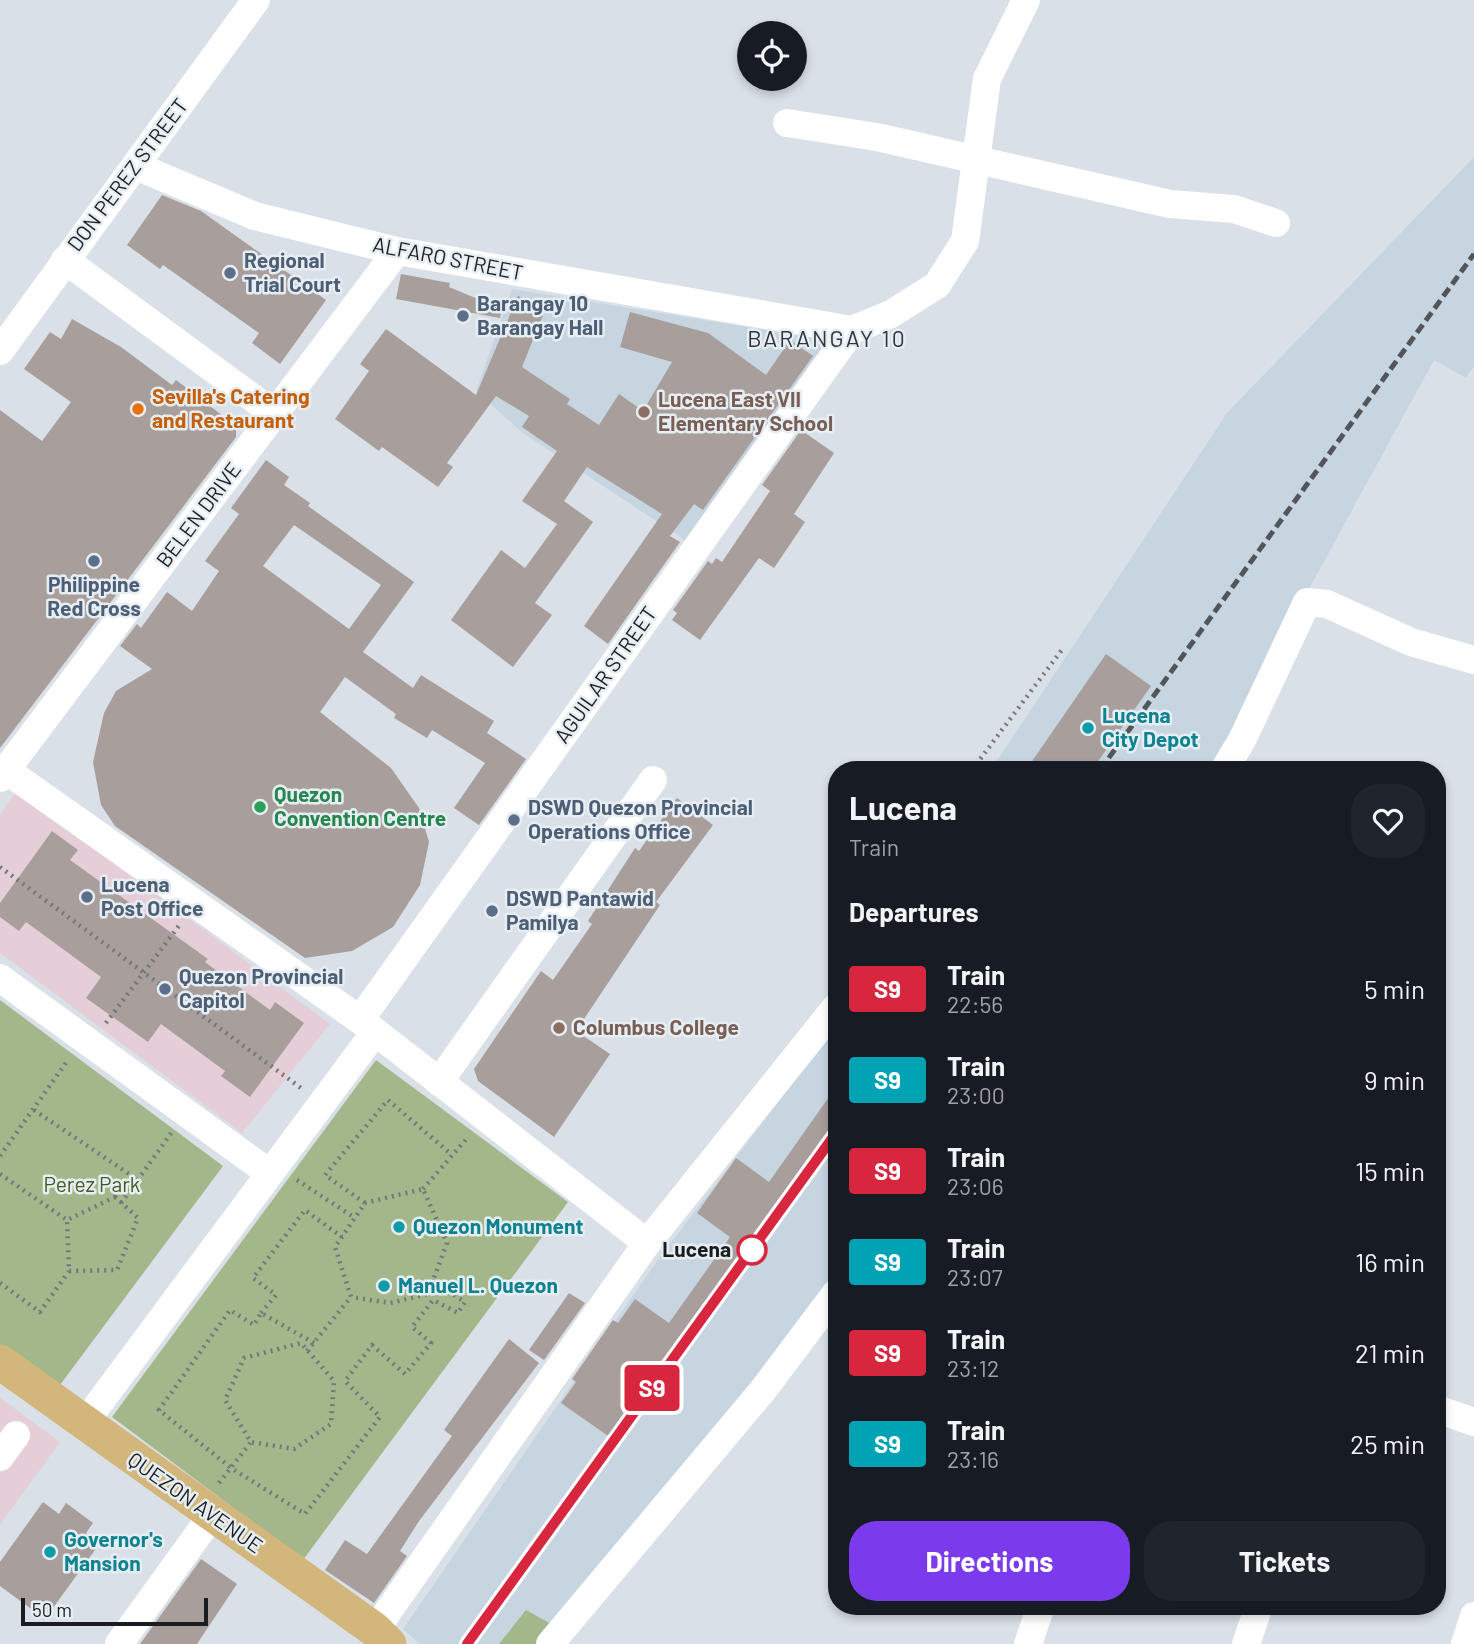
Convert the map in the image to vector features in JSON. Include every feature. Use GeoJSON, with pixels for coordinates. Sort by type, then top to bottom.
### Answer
{"type":"FeatureCollection","features":[{"type":"Feature","properties":{"kind":"main road","name":"QUEZON AVENUE"},"geometry":{"type":"LineString","coordinates":[[0,1362],[382,1637]]}},
{"type":"Feature","properties":{"kind":"street","name":"DON PEREZ STREET"},"geometry":{"type":"LineString","coordinates":[[0,351],[256,0]]}},
{"type":"Feature","properties":{"kind":"street"},"geometry":{"type":"LineString","coordinates":[[852,330],[891,314],[937,285],[965,241],[987,79],[1026,0]]}},
{"type":"Feature","properties":{"kind":"street"},"geometry":{"type":"LineString","coordinates":[[787,123],[877,137],[1170,204],[1234,209],[1276,223]]}},
{"type":"Feature","properties":{"kind":"street","name":"ALFARO STREET"},"geometry":{"type":"LineString","coordinates":[[136,166],[255,216],[397,251],[852,330]]}},
{"type":"Feature","properties":{"kind":"street","name":"BELEN DRIVE"},"geometry":{"type":"LineString","coordinates":[[3,774],[397,251]]}},
{"type":"Feature","properties":{"kind":"street"},"geometry":{"type":"LineString","coordinates":[[65,260],[275,415]]}},
{"type":"Feature","properties":{"kind":"street","name":"AGUILAR STREET"},"geometry":{"type":"LineString","coordinates":[[83,1424],[277,1172],[368,1026],[852,330]]}},
{"type":"Feature","properties":{"kind":"street"},"geometry":{"type":"LineString","coordinates":[[1229,761],[1307,603],[1327,604],[1411,642],[1474,660]]}},
{"type":"Feature","properties":{"kind":"street"},"geometry":{"type":"LineString","coordinates":[[3,774],[368,1026],[647,1243]]}},
{"type":"Feature","properties":{"kind":"street"},"geometry":{"type":"LineString","coordinates":[[439,1082],[653,780]]}},
{"type":"Feature","properties":{"kind":"street"},"geometry":{"type":"LineString","coordinates":[[0,978],[94,1031],[186,1113],[277,1172]]}},
{"type":"Feature","properties":{"kind":"street"},"geometry":{"type":"LineString","coordinates":[[382,1637],[647,1243],[828,1017]]}},
{"type":"Feature","properties":{"kind":"street"},"geometry":{"type":"LineString","coordinates":[[550,1644],[763,1390],[828,1304]]}},
{"type":"Feature","properties":{"kind":"street"},"geometry":{"type":"LineString","coordinates":[[1446,1412],[1474,1422]]}},
{"type":"Feature","properties":{"kind":"street"},"geometry":{"type":"LineString","coordinates":[[119,1644],[213,1514]]}},
{"type":"Feature","properties":{"kind":"street"},"geometry":{"type":"LineString","coordinates":[[1028,1644],[1038,1615]]}},
{"type":"Feature","properties":{"kind":"street"},"geometry":{"type":"LineString","coordinates":[[1246,1644],[1256,1615]]}},
{"type":"Feature","properties":{"kind":"street"},"geometry":{"type":"LineString","coordinates":[[1465,1644],[1474,1616]]}},
{"type":"Feature","properties":{"kind":"path"},"geometry":{"type":"LineString","coordinates":[[979,761],[1064,647]]}},
{"type":"Feature","properties":{"kind":"path"},"geometry":{"type":"LineString","coordinates":[[0,867],[321,1103]]}},
{"type":"Feature","properties":{"kind":"path"},"geometry":{"type":"LineString","coordinates":[[0,1156],[94,1031],[144,973],[186,916]]}},
{"type":"Feature","properties":{"kind":"path"},"geometry":{"type":"LineString","coordinates":[[365,1203],[325,1175],[388,1100],[452,1155]]}},
{"type":"Feature","properties":{"kind":"path"},"geometry":{"type":"LineString","coordinates":[[34,1110],[138,1180]]}},
{"type":"Feature","properties":{"kind":"path"},"geometry":{"type":"LineString","coordinates":[[121,1203],[186,1113]]}},
{"type":"Feature","properties":{"kind":"path"},"geometry":{"type":"LineString","coordinates":[[351,1297],[335,1247],[365,1203],[423,1189],[484,1118]]}},
{"type":"Feature","properties":{"kind":"path"},"geometry":{"type":"LineString","coordinates":[[277,1172],[355,1218]]}},
{"type":"Feature","properties":{"kind":"path"},"geometry":{"type":"LineString","coordinates":[[0,1174],[67,1220]]}},
{"type":"Feature","properties":{"kind":"path"},"geometry":{"type":"LineString","coordinates":[[351,1297],[390,1303],[428,1294],[447,1242],[423,1189]]}},
{"type":"Feature","properties":{"kind":"path"},"geometry":{"type":"LineString","coordinates":[[67,1220],[115,1197],[138,1218],[117,1270],[69,1271]]}},
{"type":"Feature","properties":{"kind":"path"},"geometry":{"type":"LineString","coordinates":[[342,1237],[305,1210],[253,1278],[276,1295],[254,1325],[230,1310],[159,1410],[231,1468],[305,1514],[380,1417],[345,1381],[372,1345],[405,1374],[431,1343],[412,1327],[433,1300],[458,1313],[466,1302],[432,1282]]}},
{"type":"Feature","properties":{"kind":"path"},"geometry":{"type":"LineString","coordinates":[[0,1283],[40,1312],[69,1271],[67,1220]]}},
{"type":"Feature","properties":{"kind":"path"},"geometry":{"type":"LineString","coordinates":[[307,1351],[351,1297]]}},
{"type":"Feature","properties":{"kind":"path"},"geometry":{"type":"LineString","coordinates":[[261,1312],[314,1343]]}},
{"type":"Feature","properties":{"kind":"path"},"geometry":{"type":"LineString","coordinates":[[301,1343],[334,1381],[331,1424],[294,1449],[251,1442],[225,1400],[244,1358],[301,1343]]}},
{"type":"Feature","properties":{"kind":"path"},"geometry":{"type":"LineString","coordinates":[[213,1514],[204,1502],[251,1442]]}},
{"type":"Feature","properties":{"kind":"shaded area"},"geometry":{"type":"Polygon","coordinates":[[[1474,157],[1474,366],[1466,378],[1434,360],[1280,642],[1231,761],[997,761],[1227,413],[1474,157]]]}},
{"type":"Feature","properties":{"kind":"shaded area","name":"Lucena East VII Elementary School"},"geometry":{"type":"Polygon","coordinates":[[[512,289],[808,337],[830,343],[694,546],[523,433],[476,391],[512,289]]]}},
{"type":"Feature","properties":{"kind":"shaded area","name":"Quezon Provincial Capitol"},"geometry":{"type":"Polygon","coordinates":[[[17,790],[330,1024],[242,1133],[0,953],[0,815],[17,790]]]}},
{"type":"Feature","properties":{"kind":"shaded area"},"geometry":{"type":"Polygon","coordinates":[[[828,1037],[828,1304],[539,1644],[420,1644],[403,1629],[659,1258],[828,1037]]]}},
{"type":"Feature","properties":{"kind":"shaded area"},"geometry":{"type":"Polygon","coordinates":[[[0,1398],[60,1442],[0,1525],[0,1398]]]}},
{"type":"Feature","properties":{"kind":"green space","name":"Perez Park"},"geometry":{"type":"Polygon","coordinates":[[[0,1000],[223,1166],[57,1389],[0,1346],[0,1000]]]}},
{"type":"Feature","properties":{"kind":"green space"},"geometry":{"type":"Polygon","coordinates":[[[376,1060],[568,1202],[303,1560],[112,1417],[376,1060]]]}},
{"type":"Feature","properties":{"kind":"green space"},"geometry":{"type":"Polygon","coordinates":[[[526,1610],[553,1625],[539,1644],[499,1644],[526,1610]]]}},
{"type":"Feature","properties":{"kind":"building"},"geometry":{"type":"Polygon","coordinates":[[[162,195],[201,211],[326,300],[280,364],[252,343],[259,333],[163,265],[160,269],[127,245],[162,195]]]}},
{"type":"Feature","properties":{"kind":"building"},"geometry":{"type":"Polygon","coordinates":[[[401,274],[450,283],[449,287],[502,309],[500,318],[396,299],[401,274]]]}},
{"type":"Feature","properties":{"kind":"building"},"geometry":{"type":"Polygon","coordinates":[[[518,296],[546,308],[522,367],[570,399],[567,404],[599,425],[619,394],[643,411],[672,362],[620,347],[630,312],[708,333],[766,375],[790,340],[813,356],[703,510],[694,504],[670,536],[680,542],[608,644],[584,626],[662,514],[587,467],[564,501],[593,522],[535,603],[552,615],[513,667],[451,620],[501,550],[525,568],[557,524],[522,501],[557,451],[522,427],[529,416],[496,396],[447,463],[453,467],[438,487],[382,447],[379,451],[335,419],[369,371],[360,364],[386,329],[476,395],[518,296]]]}},
{"type":"Feature","properties":{"kind":"building"},"geometry":{"type":"Polygon","coordinates":[[[72,319],[121,347],[172,385],[176,380],[231,422],[236,429],[236,437],[0,748],[0,410],[42,441],[71,402],[24,369],[50,332],[61,339],[72,319]]]}},
{"type":"Feature","properties":{"kind":"building"},"geometry":{"type":"Polygon","coordinates":[[[801,430],[834,453],[794,514],[805,522],[774,568],[759,558],[700,640],[672,620],[677,613],[673,610],[708,561],[712,564],[716,558],[722,562],[770,491],[762,485],[801,430]]]}},
{"type":"Feature","properties":{"kind":"building","name":"Quezon Convention Centre"},"geometry":{"type":"Polygon","coordinates":[[[266,460],[289,477],[284,485],[310,503],[308,506],[414,582],[363,652],[413,688],[421,675],[494,721],[487,733],[526,759],[479,825],[454,808],[485,763],[432,730],[427,738],[394,718],[396,714],[345,677],[320,712],[391,768],[419,808],[429,842],[420,885],[393,927],[352,951],[305,958],[115,826],[101,805],[93,762],[104,713],[116,691],[152,669],[120,646],[137,624],[141,628],[167,592],[192,611],[219,571],[205,561],[239,514],[231,508],[266,460]],[[294,525],[263,566],[349,629],[381,585],[294,525]]]}},
{"type":"Feature","properties":{"kind":"building","name":"Lucena City Depot"},"geometry":{"type":"Polygon","coordinates":[[[1106,654],[1151,686],[1098,761],[1032,761],[1106,654]]]}},
{"type":"Feature","properties":{"kind":"building"},"geometry":{"type":"Polygon","coordinates":[[[677,798],[713,825],[656,902],[660,905],[576,1031],[610,1054],[554,1137],[478,1081],[474,1069],[541,971],[553,980],[592,924],[588,921],[635,848],[639,851],[677,798]]]}},
{"type":"Feature","properties":{"kind":"building"},"geometry":{"type":"Polygon","coordinates":[[[52,831],[78,850],[70,860],[208,959],[205,962],[270,1010],[275,1002],[304,1023],[250,1097],[221,1076],[225,1071],[161,1024],[148,1042],[86,998],[101,977],[26,922],[19,931],[0,917],[0,903],[52,831]]]}},
{"type":"Feature","properties":{"kind":"building"},"geometry":{"type":"Polygon","coordinates":[[[828,1098],[828,1131],[611,1438],[561,1403],[576,1382],[572,1379],[613,1320],[618,1323],[635,1299],[669,1323],[730,1237],[697,1213],[736,1158],[769,1182],[828,1098]]]}},
{"type":"Feature","properties":{"kind":"building"},"geometry":{"type":"Polygon","coordinates":[[[569,1293],[585,1303],[544,1360],[529,1350],[569,1293]]]}},
{"type":"Feature","properties":{"kind":"building"},"geometry":{"type":"Polygon","coordinates":[[[509,1339],[539,1363],[419,1521],[400,1551],[407,1556],[374,1603],[325,1570],[345,1540],[367,1554],[452,1436],[444,1430],[509,1339]]]}},
{"type":"Feature","properties":{"kind":"building","name":"Governor's Mansion"},"geometry":{"type":"Polygon","coordinates":[[[43,1502],[59,1514],[66,1503],[93,1523],[86,1533],[100,1543],[45,1619],[0,1586],[0,1562],[43,1502]]]}},
{"type":"Feature","properties":{"kind":"building"},"geometry":{"type":"Polygon","coordinates":[[[201,1559],[237,1584],[197,1644],[140,1644],[201,1559]]]}},
{"type":"Feature","properties":{"kind":"railway"},"geometry":{"type":"LineString","coordinates":[[1107,761],[1474,254]]}},
{"type":"Feature","properties":{"kind":"railway"},"geometry":{"type":"LineString","coordinates":[[467,1644],[828,1144]]}},
{"type":"Feature","properties":{"kind":"train","name":"S9"},"geometry":{"type":"LineString","coordinates":[[467,1644],[828,1144]]}},
{"type":"Feature","properties":{"kind":"place","name":"Regional Trial Court"},"geometry":{"type":"Point","coordinates":[230,273]}},
{"type":"Feature","properties":{"kind":"place","name":"Barangay 10 Barangay Hall"},"geometry":{"type":"Point","coordinates":[463,316]}},
{"type":"Feature","properties":{"kind":"place","name":"Sevilla's Catering and Restaurant"},"geometry":{"type":"Point","coordinates":[138,409]}},
{"type":"Feature","properties":{"kind":"place","name":"Lucena East VII Elementary School"},"geometry":{"type":"Point","coordinates":[644,412]}},
{"type":"Feature","properties":{"kind":"place","name":"Philippine Red Cross"},"geometry":{"type":"Point","coordinates":[94,561]}},
{"type":"Feature","properties":{"kind":"place","name":"Lucena City Depot"},"geometry":{"type":"Point","coordinates":[1088,728]}},
{"type":"Feature","properties":{"kind":"place","name":"Quezon Convention Centre"},"geometry":{"type":"Point","coordinates":[260,807]}},
{"type":"Feature","properties":{"kind":"place","name":"DSWD Quezon Provincial Operations Office"},"geometry":{"type":"Point","coordinates":[514,820]}},
{"type":"Feature","properties":{"kind":"place","name":"Lucena Post Office"},"geometry":{"type":"Point","coordinates":[87,897]}},
{"type":"Feature","properties":{"kind":"place","name":"DSWD Pantawid Pamilya"},"geometry":{"type":"Point","coordinates":[492,911]}},
{"type":"Feature","properties":{"kind":"place","name":"Quezon Provincial Capitol"},"geometry":{"type":"Point","coordinates":[165,989]}},
{"type":"Feature","properties":{"kind":"place","name":"Columbus College"},"geometry":{"type":"Point","coordinates":[559,1028]}},
{"type":"Feature","properties":{"kind":"place","name":"Quezon Monument"},"geometry":{"type":"Point","coordinates":[399,1227]}},
{"type":"Feature","properties":{"kind":"place","name":"Lucena"},"geometry":{"type":"Point","coordinates":[752,1250]}},
{"type":"Feature","properties":{"kind":"place","name":"Manuel L. Quezon"},"geometry":{"type":"Point","coordinates":[384,1286]}},
{"type":"Feature","properties":{"kind":"place","name":"Governor's Mansion"},"geometry":{"type":"Point","coordinates":[50,1552]}},
{"type":"Feature","properties":{"kind":"district","name":"BARANGAY 10"},"geometry":{"type":"Point","coordinates":[827,339]}}]}
